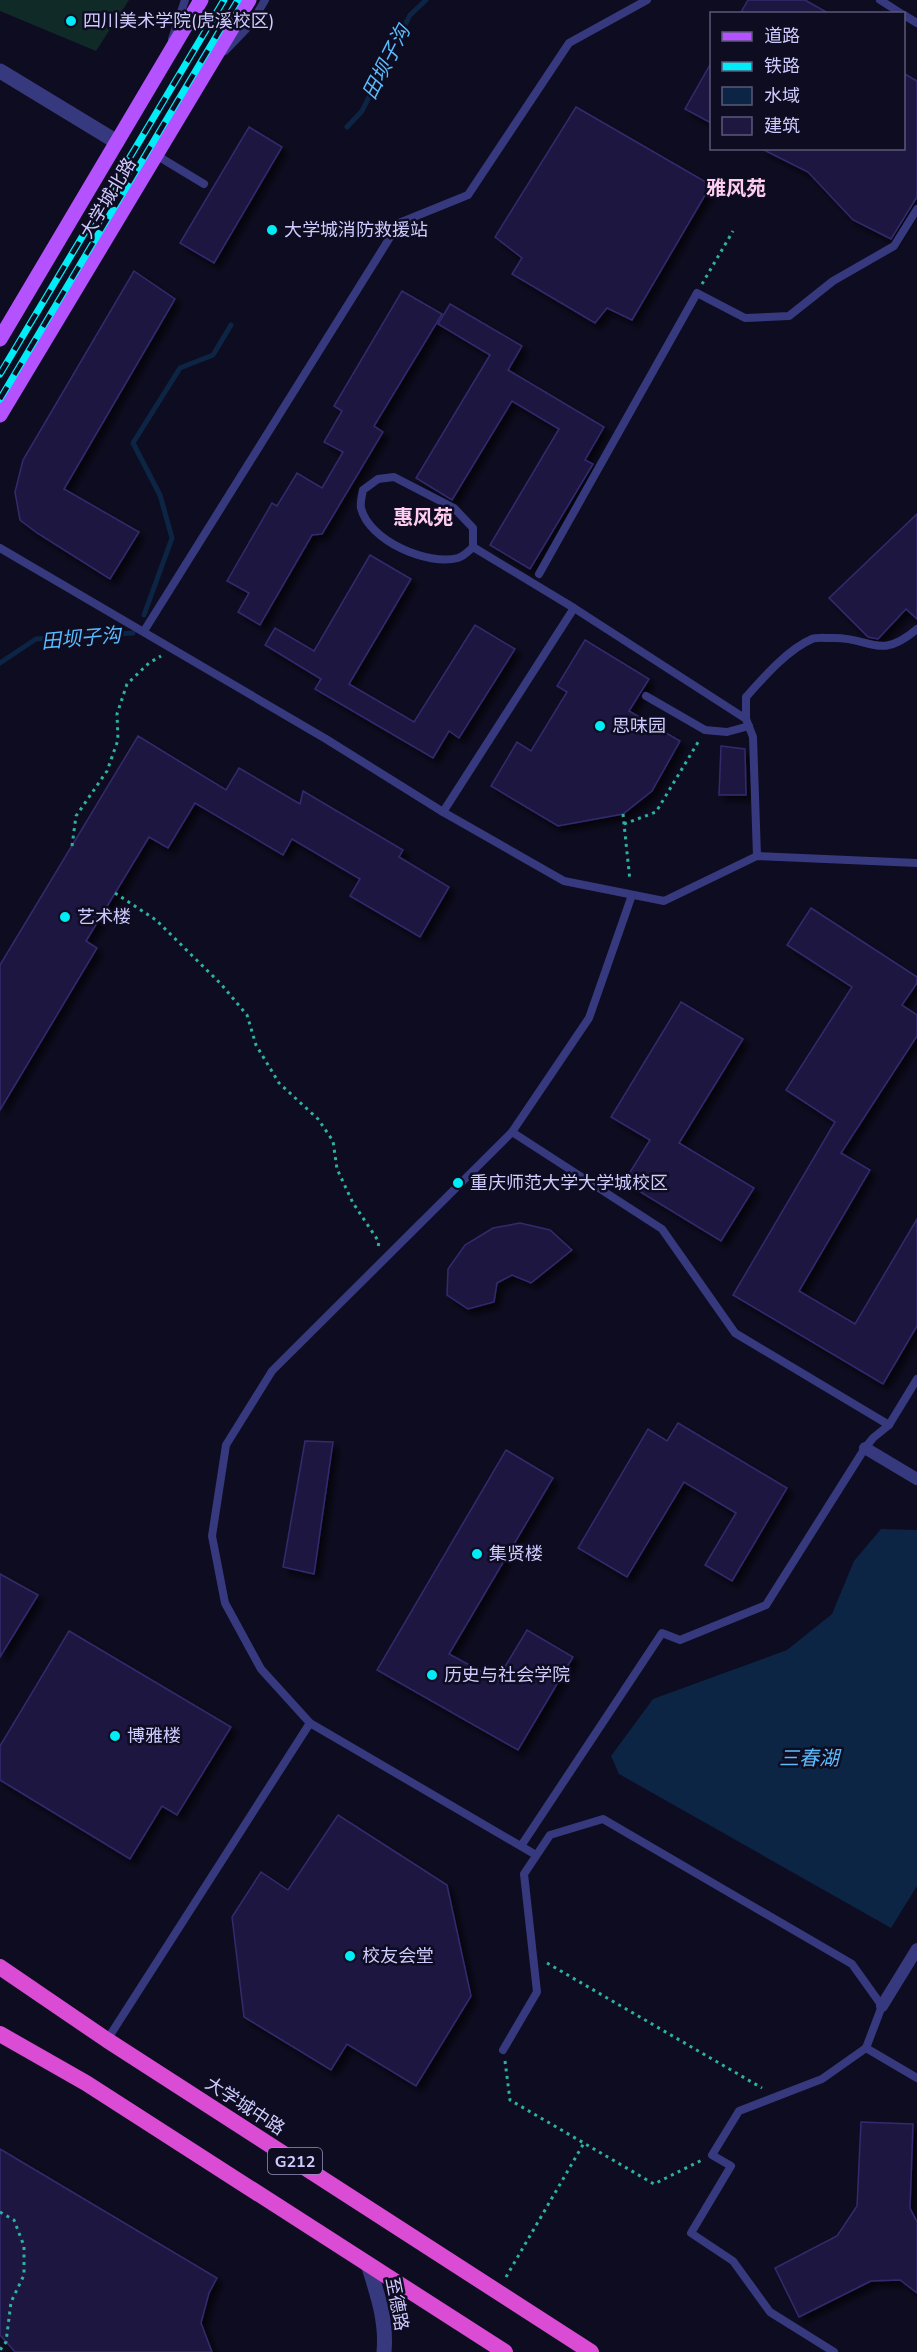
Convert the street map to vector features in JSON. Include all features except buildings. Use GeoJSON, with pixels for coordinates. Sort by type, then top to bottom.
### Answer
{"type":"FeatureCollection","features":[{"type":"Feature","properties":{"kind":"highway","name":"大学城中路"},"geometry":{"type":"LineString","coordinates":[[0,1967],[107,2040],[591,2352]]}},
{"type":"Feature","properties":{"kind":"highway","name":"G212"},"geometry":{"type":"LineString","coordinates":[[0,2034],[86,2083],[505,2352]]}},
{"type":"Feature","properties":{"kind":"main road","name":"大学城北路"},"geometry":{"type":"LineString","coordinates":[[0,339],[201,0]]}},
{"type":"Feature","properties":{"kind":"main road","name":"大学城北路"},"geometry":{"type":"LineString","coordinates":[[0,415],[249,0]]}},
{"type":"Feature","properties":{"kind":"street"},"geometry":{"type":"LineString","coordinates":[[0,72],[117,142]]}},
{"type":"Feature","properties":{"kind":"street"},"geometry":{"type":"LineString","coordinates":[[866,1448],[917,1479]]}},
{"type":"Feature","properties":{"kind":"street"},"geometry":{"type":"LineString","coordinates":[[882,2006],[917,1949]]}},
{"type":"Feature","properties":{"kind":"street","name":"至德路"},"geometry":{"type":"LineString","coordinates":[[368,2264],[382,2312],[384,2352]]}},
{"type":"Feature","properties":{"kind":"lane"},"geometry":{"type":"LineString","coordinates":[[163,64],[185,0]]}},
{"type":"Feature","properties":{"kind":"lane"},"geometry":{"type":"LineString","coordinates":[[206,71],[251,24],[265,0]]}},
{"type":"Feature","properties":{"kind":"lane"},"geometry":{"type":"LineString","coordinates":[[144,631],[399,223],[468,195],[569,44],[647,0]]}},
{"type":"Feature","properties":{"kind":"lane"},"geometry":{"type":"LineString","coordinates":[[880,0],[899,12]]}},
{"type":"Feature","properties":{"kind":"lane"},"geometry":{"type":"LineString","coordinates":[[156,155],[204,184]]}},
{"type":"Feature","properties":{"kind":"lane"},"geometry":{"type":"LineString","coordinates":[[539,574],[697,293],[745,318],[789,316],[833,281],[894,246],[917,209]]}},
{"type":"Feature","properties":{"kind":"lane"},"geometry":{"type":"LineString","coordinates":[[394,477],[454,508],[473,528],[473,547],[461,557],[444,560],[424,558],[397,546],[370,526],[360,507],[363,490],[378,478],[394,477]]}},
{"type":"Feature","properties":{"kind":"lane"},"geometry":{"type":"LineString","coordinates":[[473,547],[574,608],[747,722]]}},
{"type":"Feature","properties":{"kind":"lane"},"geometry":{"type":"LineString","coordinates":[[0,548],[326,739],[443,812],[564,881],[664,901],[757,856],[917,863]]}},
{"type":"Feature","properties":{"kind":"lane"},"geometry":{"type":"LineString","coordinates":[[443,812],[574,608]]}},
{"type":"Feature","properties":{"kind":"lane"},"geometry":{"type":"LineString","coordinates":[[757,856],[753,737],[747,722],[746,697],[780,660],[813,639],[845,637],[877,647],[902,642],[917,629]]}},
{"type":"Feature","properties":{"kind":"lane"},"geometry":{"type":"LineString","coordinates":[[646,696],[705,730],[727,732],[747,722]]}},
{"type":"Feature","properties":{"kind":"lane"},"geometry":{"type":"LineString","coordinates":[[536,1855],[310,1723],[261,1669],[225,1603],[212,1536],[226,1445],[272,1371],[512,1132],[589,1018],[632,895]]}},
{"type":"Feature","properties":{"kind":"lane"},"geometry":{"type":"LineString","coordinates":[[512,1132],[662,1229],[735,1333],[889,1425]]}},
{"type":"Feature","properties":{"kind":"lane"},"geometry":{"type":"LineString","coordinates":[[521,1846],[662,1633],[680,1640],[766,1605],[866,1448],[873,1438],[889,1425],[917,1379]]}},
{"type":"Feature","properties":{"kind":"lane"},"geometry":{"type":"LineString","coordinates":[[107,2040],[310,1723]]}},
{"type":"Feature","properties":{"kind":"lane"},"geometry":{"type":"LineString","coordinates":[[503,2050],[537,1992],[524,1874],[550,1834],[603,1819],[852,1964],[882,2006],[866,2048],[822,2079],[739,2111],[712,2155],[731,2166],[691,2234],[733,2261],[770,2312],[834,2352]]}},
{"type":"Feature","properties":{"kind":"lane"},"geometry":{"type":"LineString","coordinates":[[866,2048],[917,2078]]}},
{"type":"Feature","properties":{"kind":"path"},"geometry":{"type":"LineString","coordinates":[[697,293],[733,231]]}},
{"type":"Feature","properties":{"kind":"path"},"geometry":{"type":"LineString","coordinates":[[72,846],[76,816],[107,771],[118,740],[117,714],[128,684],[149,663],[173,648]]}},
{"type":"Feature","properties":{"kind":"path"},"geometry":{"type":"LineString","coordinates":[[624,824],[656,812],[705,730]]}},
{"type":"Feature","properties":{"kind":"path"},"geometry":{"type":"LineString","coordinates":[[623,814],[632,895]]}},
{"type":"Feature","properties":{"kind":"path"},"geometry":{"type":"LineString","coordinates":[[115,893],[156,920],[221,984],[247,1015],[256,1045],[279,1083],[318,1119],[333,1141],[337,1169],[354,1203],[379,1242],[375,1268]]}},
{"type":"Feature","properties":{"kind":"path"},"geometry":{"type":"LineString","coordinates":[[533,1954],[777,2097]]}},
{"type":"Feature","properties":{"kind":"path"},"geometry":{"type":"LineString","coordinates":[[503,2050],[510,2100],[654,2184],[712,2155]]}},
{"type":"Feature","properties":{"kind":"path"},"geometry":{"type":"LineString","coordinates":[[497,2292],[584,2143]]}},
{"type":"Feature","properties":{"kind":"path"},"geometry":{"type":"LineString","coordinates":[[0,2212],[14,2220],[24,2246],[24,2275],[11,2302],[6,2342],[0,2350]]}},
{"type":"Feature","properties":{"kind":"green space","name":"四川美术学院(虎溪校区)"},"geometry":{"type":"Polygon","coordinates":[[[0,0],[129,0],[96,51],[0,11],[0,0]]]}},
{"type":"Feature","properties":{"kind":"water","name":"三春湖"},"geometry":{"type":"Polygon","coordinates":[[[881,1529],[917,1530],[917,1886],[891,1928],[619,1774],[611,1756],[653,1699],[787,1650],[832,1614],[854,1561],[881,1529]]]}},
{"type":"Feature","properties":{"kind":"waterway","name":"田坝子沟"},"geometry":{"type":"LineString","coordinates":[[347,127],[362,111],[410,15],[426,0]]}},
{"type":"Feature","properties":{"kind":"waterway","name":"田坝子沟"},"geometry":{"type":"LineString","coordinates":[[144,615],[172,538],[160,495],[133,443],[180,368],[213,355],[231,325]]}},
{"type":"Feature","properties":{"kind":"waterway","name":"田坝子沟"},"geometry":{"type":"LineString","coordinates":[[0,663],[36,639],[133,633]]}},
{"type":"Feature","properties":{"kind":"railway"},"geometry":{"type":"LineString","coordinates":[[0,374],[224,0]]}},
{"type":"Feature","properties":{"kind":"railway"},"geometry":{"type":"LineString","coordinates":[[0,399],[238,0]]}},
{"type":"Feature","properties":{"kind":"place","name":"四川美术学院(虎溪校区)"},"geometry":{"type":"Point","coordinates":[71,21]}},
{"type":"Feature","properties":{"kind":"place","name":"大学城消防救援站"},"geometry":{"type":"Point","coordinates":[272,230]}},
{"type":"Feature","properties":{"kind":"place","name":"思味园"},"geometry":{"type":"Point","coordinates":[600,726]}},
{"type":"Feature","properties":{"kind":"place","name":"艺术楼"},"geometry":{"type":"Point","coordinates":[65,917]}},
{"type":"Feature","properties":{"kind":"place","name":"重庆师范大学大学城校区"},"geometry":{"type":"Point","coordinates":[458,1183]}},
{"type":"Feature","properties":{"kind":"place","name":"集贤楼"},"geometry":{"type":"Point","coordinates":[477,1554]}},
{"type":"Feature","properties":{"kind":"place","name":"历史与社会学院"},"geometry":{"type":"Point","coordinates":[432,1675]}},
{"type":"Feature","properties":{"kind":"place","name":"博雅楼"},"geometry":{"type":"Point","coordinates":[115,1736]}},
{"type":"Feature","properties":{"kind":"place","name":"校友会堂"},"geometry":{"type":"Point","coordinates":[350,1956]}},
{"type":"Feature","properties":{"kind":"district","name":"雅风苑"},"geometry":{"type":"Point","coordinates":[736,188]}},
{"type":"Feature","properties":{"kind":"district","name":"惠风苑"},"geometry":{"type":"Point","coordinates":[423,517]}}]}
